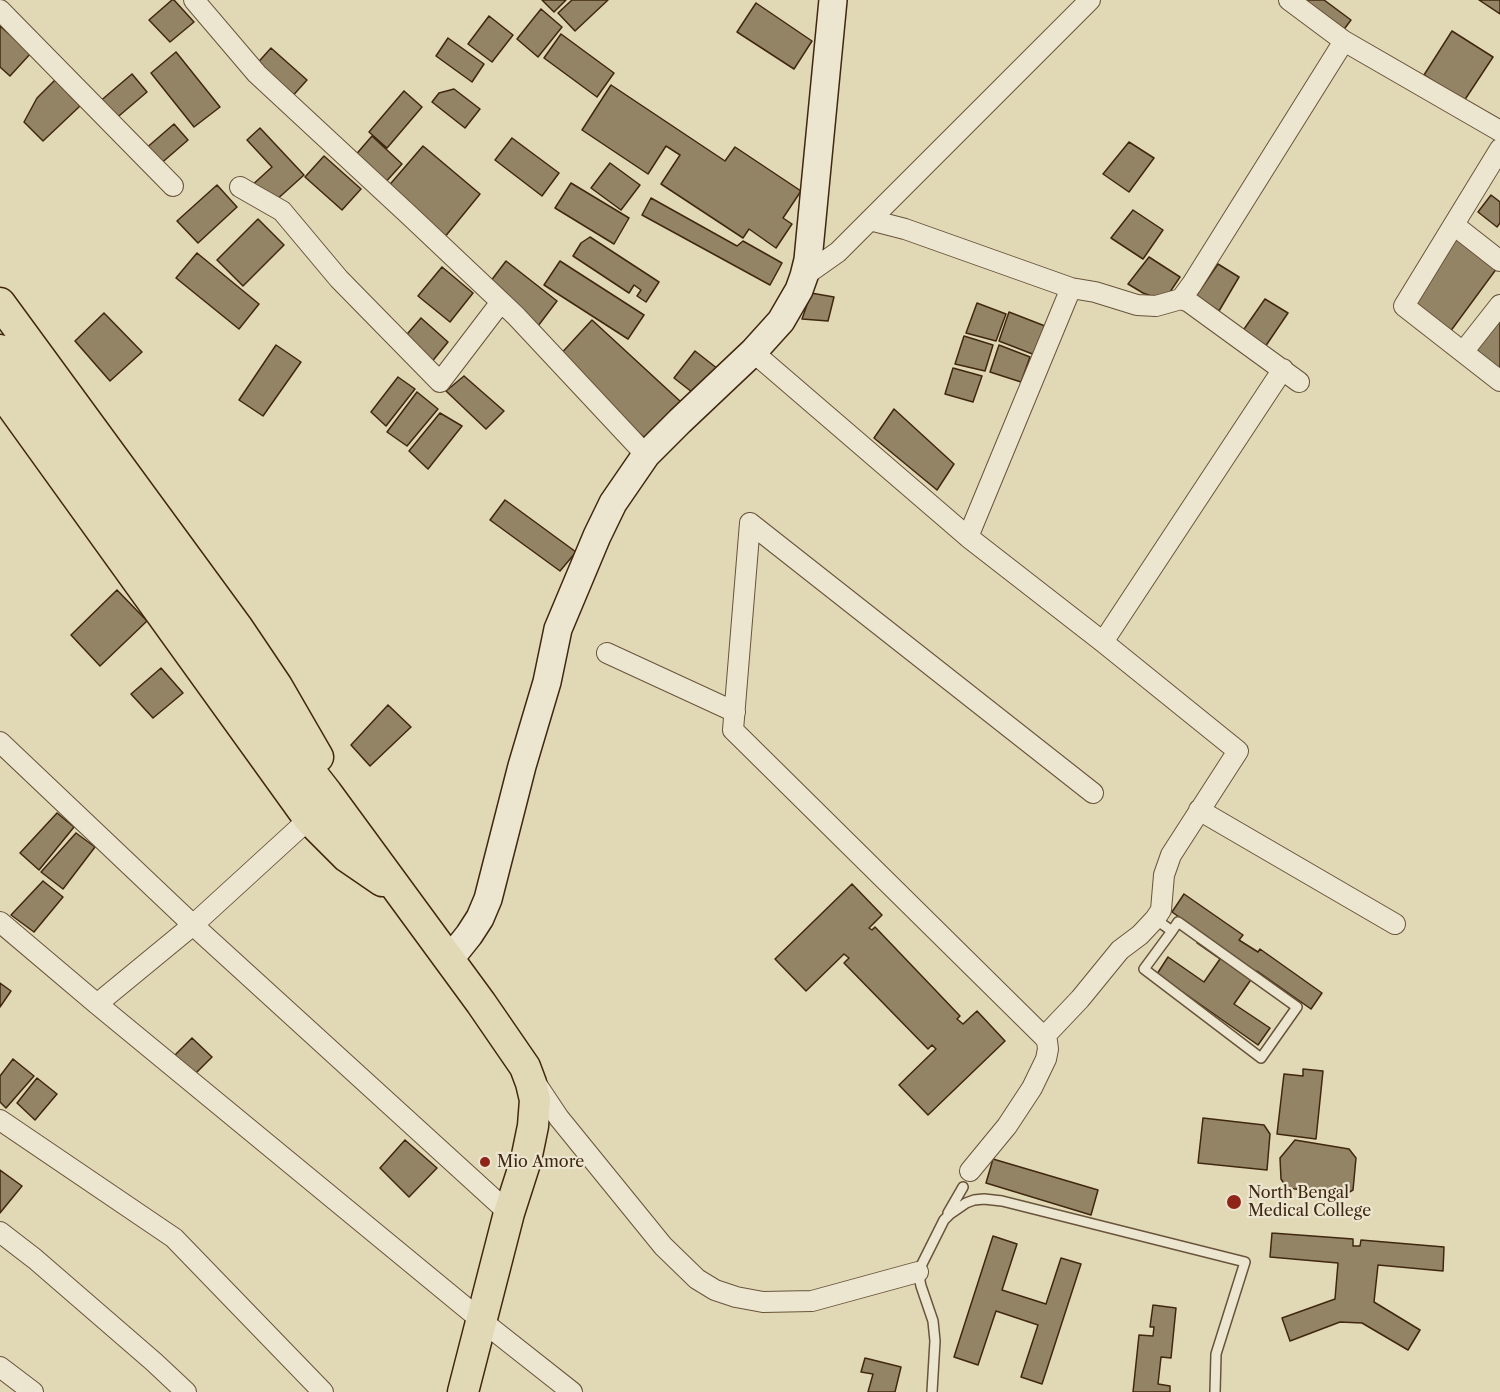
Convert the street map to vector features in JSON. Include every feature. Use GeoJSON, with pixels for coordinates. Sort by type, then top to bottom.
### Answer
{"type":"FeatureCollection","features":[{"type":"Feature","properties":{"kind":"main road"},"geometry":{"type":"LineString","coordinates":[[0,303],[238,628],[277,686],[321,763],[327,793]]}},
{"type":"Feature","properties":{"kind":"main road"},"geometry":{"type":"LineString","coordinates":[[0,350],[275,726],[482,1003],[525,1067],[535,1100],[533,1126],[526,1160],[509,1213],[463,1392]]}},
{"type":"Feature","properties":{"kind":"main road"},"geometry":{"type":"LineString","coordinates":[[0,390],[309,819],[347,857],[401,895]]}},
{"type":"Feature","properties":{"kind":"street"},"geometry":{"type":"LineString","coordinates":[[194,0],[257,74],[501,302],[646,455]]}},
{"type":"Feature","properties":{"kind":"street"},"geometry":{"type":"LineString","coordinates":[[450,960],[469,936],[488,899],[522,766],[547,682],[558,629],[613,503],[646,455],[753,352],[781,321],[799,290],[807,260],[833,0]]}},
{"type":"Feature","properties":{"kind":"street"},"geometry":{"type":"LineString","coordinates":[[804,276],[838,252],[1090,0]]}},
{"type":"Feature","properties":{"kind":"street"},"geometry":{"type":"LineString","coordinates":[[1289,0],[1344,41],[1500,131]]}},
{"type":"Feature","properties":{"kind":"street"},"geometry":{"type":"LineString","coordinates":[[0,10],[173,186]]}},
{"type":"Feature","properties":{"kind":"street"},"geometry":{"type":"LineString","coordinates":[[1181,299],[1344,41]]}},
{"type":"Feature","properties":{"kind":"street"},"geometry":{"type":"LineString","coordinates":[[1500,149],[1404,306],[1500,381]]}},
{"type":"Feature","properties":{"kind":"street"},"geometry":{"type":"LineString","coordinates":[[240,187],[282,212],[339,279],[440,382],[501,302]]}},
{"type":"Feature","properties":{"kind":"street"},"geometry":{"type":"LineString","coordinates":[[870,220],[905,229],[1071,288],[1095,292],[1137,305],[1156,306],[1181,299],[1189,302],[1299,382]]}},
{"type":"Feature","properties":{"kind":"street"},"geometry":{"type":"LineString","coordinates":[[1454,225],[1500,261]]}},
{"type":"Feature","properties":{"kind":"street"},"geometry":{"type":"LineString","coordinates":[[968,537],[1071,288]]}},
{"type":"Feature","properties":{"kind":"street"},"geometry":{"type":"LineString","coordinates":[[1463,352],[1500,305]]}},
{"type":"Feature","properties":{"kind":"street"},"geometry":{"type":"LineString","coordinates":[[753,352],[968,537],[1103,642],[1238,752],[1171,855],[1164,875],[1161,910],[1155,919],[1148,928],[1114,956],[1080,999],[1044,1037]]}},
{"type":"Feature","properties":{"kind":"street"},"geometry":{"type":"LineString","coordinates":[[1103,642],[1283,369]]}},
{"type":"Feature","properties":{"kind":"street"},"geometry":{"type":"LineString","coordinates":[[967,1179],[1032,1088],[1046,1059],[1047,1041],[734,730],[750,523],[1092,793]]}},
{"type":"Feature","properties":{"kind":"street"},"geometry":{"type":"LineString","coordinates":[[607,653],[735,712]]}},
{"type":"Feature","properties":{"kind":"street"},"geometry":{"type":"LineString","coordinates":[[0,742],[193,925],[509,1213]]}},
{"type":"Feature","properties":{"kind":"street"},"geometry":{"type":"LineString","coordinates":[[1199,810],[1395,924]]}},
{"type":"Feature","properties":{"kind":"street"},"geometry":{"type":"LineString","coordinates":[[97,1004],[193,925],[309,819]]}},
{"type":"Feature","properties":{"kind":"street"},"geometry":{"type":"LineString","coordinates":[[0,922],[482,1321],[572,1392]]}},
{"type":"Feature","properties":{"kind":"street"},"geometry":{"type":"LineString","coordinates":[[525,1067],[559,1118],[663,1246],[697,1279],[715,1290],[763,1302],[812,1301],[918,1272]]}},
{"type":"Feature","properties":{"kind":"street"},"geometry":{"type":"LineString","coordinates":[[0,1120],[174,1238],[323,1392]]}},
{"type":"Feature","properties":{"kind":"street"},"geometry":{"type":"LineString","coordinates":[[0,1233],[137,1347],[186,1392]]}},
{"type":"Feature","properties":{"kind":"street"},"geometry":{"type":"LineString","coordinates":[[0,1367],[33,1392]]}},
{"type":"Feature","properties":{"kind":"lane"},"geometry":{"type":"LineString","coordinates":[[1155,919],[1172,931]]}},
{"type":"Feature","properties":{"kind":"lane"},"geometry":{"type":"LineString","coordinates":[[1178,922],[1297,1007],[1261,1058],[1144,969],[1172,931],[1178,922]]}},
{"type":"Feature","properties":{"kind":"lane"},"geometry":{"type":"LineString","coordinates":[[932,1392],[935,1341],[933,1321],[918,1272],[967,1179]]}},
{"type":"Feature","properties":{"kind":"lane"},"geometry":{"type":"LineString","coordinates":[[944,1220],[958,1208],[974,1200],[1002,1201],[1245,1262],[1216,1354],[1215,1392]]}},
{"type":"Feature","properties":{"kind":"building"},"geometry":{"type":"Polygon","coordinates":[[[172,0],[194,22],[170,42],[149,20],[172,0]]]}},
{"type":"Feature","properties":{"kind":"building"},"geometry":{"type":"Polygon","coordinates":[[[542,0],[566,0],[554,12],[542,0]]]}},
{"type":"Feature","properties":{"kind":"building"},"geometry":{"type":"Polygon","coordinates":[[[572,0],[608,0],[575,31],[558,13],[572,0]]]}},
{"type":"Feature","properties":{"kind":"building"},"geometry":{"type":"Polygon","coordinates":[[[1298,0],[1324,0],[1351,20],[1342,32],[1298,0]]]}},
{"type":"Feature","properties":{"kind":"building"},"geometry":{"type":"Polygon","coordinates":[[[1479,0],[1500,0],[1500,14],[1479,0]]]}},
{"type":"Feature","properties":{"kind":"building"},"geometry":{"type":"Polygon","coordinates":[[[756,3],[812,41],[794,69],[737,32],[756,3]]]}},
{"type":"Feature","properties":{"kind":"building"},"geometry":{"type":"Polygon","coordinates":[[[541,9],[562,27],[538,57],[517,39],[541,9]]]}},
{"type":"Feature","properties":{"kind":"building"},"geometry":{"type":"Polygon","coordinates":[[[489,16],[513,35],[492,62],[468,44],[489,16]]]}},
{"type":"Feature","properties":{"kind":"building"},"geometry":{"type":"Polygon","coordinates":[[[0,26],[31,53],[10,76],[0,67],[0,26]]]}},
{"type":"Feature","properties":{"kind":"building"},"geometry":{"type":"Polygon","coordinates":[[[1452,31],[1493,57],[1464,101],[1424,75],[1452,31]]]}},
{"type":"Feature","properties":{"kind":"building"},"geometry":{"type":"Polygon","coordinates":[[[561,34],[614,73],[597,97],[544,58],[561,34]]]}},
{"type":"Feature","properties":{"kind":"building"},"geometry":{"type":"Polygon","coordinates":[[[448,38],[484,64],[472,82],[436,56],[448,38]]]}},
{"type":"Feature","properties":{"kind":"building"},"geometry":{"type":"Polygon","coordinates":[[[271,48],[307,80],[289,100],[253,68],[271,48]]]}},
{"type":"Feature","properties":{"kind":"building"},"geometry":{"type":"Polygon","coordinates":[[[176,52],[220,107],[194,127],[151,73],[176,52]]]}},
{"type":"Feature","properties":{"kind":"building"},"geometry":{"type":"Polygon","coordinates":[[[132,74],[147,92],[113,121],[98,103],[132,74]]]}},
{"type":"Feature","properties":{"kind":"building"},"geometry":{"type":"Polygon","coordinates":[[[55,80],[80,106],[43,141],[24,122],[37,98],[55,80]]]}},
{"type":"Feature","properties":{"kind":"building"},"geometry":{"type":"Polygon","coordinates":[[[611,85],[725,161],[735,147],[801,191],[783,218],[792,224],[776,248],[749,229],[743,238],[661,184],[680,155],[666,146],[648,174],[582,130],[611,85]]]}},
{"type":"Feature","properties":{"kind":"building"},"geometry":{"type":"Polygon","coordinates":[[[454,89],[480,109],[465,128],[432,102],[439,93],[454,89]]]}},
{"type":"Feature","properties":{"kind":"building"},"geometry":{"type":"Polygon","coordinates":[[[404,91],[422,107],[387,148],[369,132],[404,91]]]}},
{"type":"Feature","properties":{"kind":"building"},"geometry":{"type":"Polygon","coordinates":[[[174,124],[188,140],[158,166],[144,150],[174,124]]]}},
{"type":"Feature","properties":{"kind":"building"},"geometry":{"type":"Polygon","coordinates":[[[260,128],[304,175],[274,202],[249,188],[272,167],[247,140],[260,128]]]}},
{"type":"Feature","properties":{"kind":"building"},"geometry":{"type":"Polygon","coordinates":[[[372,136],[402,164],[383,185],[353,158],[372,136]]]}},
{"type":"Feature","properties":{"kind":"building"},"geometry":{"type":"Polygon","coordinates":[[[512,138],[559,173],[542,196],[495,160],[512,138]]]}},
{"type":"Feature","properties":{"kind":"building"},"geometry":{"type":"Polygon","coordinates":[[[1129,142],[1154,158],[1129,192],[1103,174],[1129,142]]]}},
{"type":"Feature","properties":{"kind":"building"},"geometry":{"type":"Polygon","coordinates":[[[423,146],[480,194],[444,238],[386,189],[423,146]]]}},
{"type":"Feature","properties":{"kind":"building"},"geometry":{"type":"Polygon","coordinates":[[[324,156],[361,189],[342,210],[305,177],[324,156]]]}},
{"type":"Feature","properties":{"kind":"building"},"geometry":{"type":"Polygon","coordinates":[[[610,163],[640,185],[621,210],[591,188],[610,163]]]}},
{"type":"Feature","properties":{"kind":"building"},"geometry":{"type":"Polygon","coordinates":[[[571,183],[629,218],[614,244],[555,208],[571,183]]]}},
{"type":"Feature","properties":{"kind":"building"},"geometry":{"type":"Polygon","coordinates":[[[217,185],[237,207],[198,243],[177,221],[217,185]]]}},
{"type":"Feature","properties":{"kind":"building"},"geometry":{"type":"Polygon","coordinates":[[[1491,195],[1500,202],[1500,223],[1497,227],[1478,212],[1491,195]]]}},
{"type":"Feature","properties":{"kind":"building"},"geometry":{"type":"Polygon","coordinates":[[[651,198],[737,246],[743,241],[782,263],[770,285],[642,215],[651,198]]]}},
{"type":"Feature","properties":{"kind":"building"},"geometry":{"type":"Polygon","coordinates":[[[1133,210],[1163,230],[1143,259],[1111,238],[1133,210]]]}},
{"type":"Feature","properties":{"kind":"building"},"geometry":{"type":"Polygon","coordinates":[[[258,219],[284,245],[243,286],[217,260],[258,219]]]}},
{"type":"Feature","properties":{"kind":"building"},"geometry":{"type":"Polygon","coordinates":[[[1454,229],[1500,264],[1447,336],[1408,304],[1454,229]]]}},
{"type":"Feature","properties":{"kind":"building"},"geometry":{"type":"Polygon","coordinates":[[[590,237],[659,282],[646,302],[637,296],[641,290],[634,285],[629,293],[573,256],[581,243],[590,237]]]}},
{"type":"Feature","properties":{"kind":"building"},"geometry":{"type":"Polygon","coordinates":[[[197,253],[259,304],[239,329],[176,278],[197,253]]]}},
{"type":"Feature","properties":{"kind":"building"},"geometry":{"type":"Polygon","coordinates":[[[1149,257],[1180,277],[1166,298],[1143,293],[1128,284],[1149,257]]]}},
{"type":"Feature","properties":{"kind":"building"},"geometry":{"type":"Polygon","coordinates":[[[506,261],[557,301],[538,326],[487,286],[506,261]]]}},
{"type":"Feature","properties":{"kind":"building"},"geometry":{"type":"Polygon","coordinates":[[[560,261],[644,315],[628,339],[544,285],[560,261]]]}},
{"type":"Feature","properties":{"kind":"building"},"geometry":{"type":"Polygon","coordinates":[[[1218,264],[1239,277],[1219,311],[1196,296],[1218,264]]]}},
{"type":"Feature","properties":{"kind":"building"},"geometry":{"type":"Polygon","coordinates":[[[442,267],[473,293],[450,322],[418,296],[442,267]]]}},
{"type":"Feature","properties":{"kind":"building"},"geometry":{"type":"Polygon","coordinates":[[[811,293],[834,297],[828,321],[802,319],[811,293]]]}},
{"type":"Feature","properties":{"kind":"building"},"geometry":{"type":"Polygon","coordinates":[[[1265,299],[1288,313],[1265,347],[1242,332],[1265,299]]]}},
{"type":"Feature","properties":{"kind":"building"},"geometry":{"type":"Polygon","coordinates":[[[977,303],[1006,314],[996,341],[966,333],[977,303]]]}},
{"type":"Feature","properties":{"kind":"building"},"geometry":{"type":"Polygon","coordinates":[[[1500,309],[1500,374],[1468,350],[1500,309]]]}},
{"type":"Feature","properties":{"kind":"building"},"geometry":{"type":"Polygon","coordinates":[[[1009,312],[1045,326],[1035,355],[999,341],[1009,312]]]}},
{"type":"Feature","properties":{"kind":"building"},"geometry":{"type":"Polygon","coordinates":[[[104,313],[142,352],[110,381],[75,341],[104,313]]]}},
{"type":"Feature","properties":{"kind":"building"},"geometry":{"type":"Polygon","coordinates":[[[421,318],[448,342],[430,364],[402,340],[421,318]]]}},
{"type":"Feature","properties":{"kind":"building"},"geometry":{"type":"Polygon","coordinates":[[[592,320],[681,402],[647,440],[557,358],[592,320]]]}},
{"type":"Feature","properties":{"kind":"building"},"geometry":{"type":"Polygon","coordinates":[[[964,336],[993,345],[985,371],[955,364],[964,336]]]}},
{"type":"Feature","properties":{"kind":"building"},"geometry":{"type":"Polygon","coordinates":[[[276,345],[301,362],[263,416],[239,400],[276,345]]]}},
{"type":"Feature","properties":{"kind":"building"},"geometry":{"type":"Polygon","coordinates":[[[999,345],[1030,357],[1021,382],[990,372],[999,345]]]}},
{"type":"Feature","properties":{"kind":"building"},"geometry":{"type":"Polygon","coordinates":[[[695,351],[718,369],[697,396],[674,378],[695,351]]]}},
{"type":"Feature","properties":{"kind":"building"},"geometry":{"type":"Polygon","coordinates":[[[953,368],[982,376],[973,402],[945,394],[953,368]]]}},
{"type":"Feature","properties":{"kind":"building"},"geometry":{"type":"Polygon","coordinates":[[[464,376],[504,411],[486,429],[446,391],[464,376]]]}},
{"type":"Feature","properties":{"kind":"building"},"geometry":{"type":"Polygon","coordinates":[[[398,377],[415,389],[386,426],[371,412],[398,377]]]}},
{"type":"Feature","properties":{"kind":"building"},"geometry":{"type":"Polygon","coordinates":[[[417,392],[438,409],[407,446],[387,432],[417,392]]]}},
{"type":"Feature","properties":{"kind":"building"},"geometry":{"type":"Polygon","coordinates":[[[894,409],[954,464],[937,490],[874,438],[894,409]]]}},
{"type":"Feature","properties":{"kind":"building"},"geometry":{"type":"Polygon","coordinates":[[[440,413],[462,426],[428,469],[409,451],[440,413]]]}},
{"type":"Feature","properties":{"kind":"building"},"geometry":{"type":"Polygon","coordinates":[[[505,500],[576,552],[560,571],[490,520],[505,500]]]}},
{"type":"Feature","properties":{"kind":"building"},"geometry":{"type":"Polygon","coordinates":[[[117,590],[147,621],[100,666],[71,635],[117,590]]]}},
{"type":"Feature","properties":{"kind":"building"},"geometry":{"type":"Polygon","coordinates":[[[161,668],[183,693],[153,718],[131,694],[161,668]]]}},
{"type":"Feature","properties":{"kind":"building"},"geometry":{"type":"Polygon","coordinates":[[[388,705],[411,727],[370,766],[351,745],[388,705]]]}},
{"type":"Feature","properties":{"kind":"building"},"geometry":{"type":"Polygon","coordinates":[[[57,813],[74,827],[39,870],[20,853],[57,813]]]}},
{"type":"Feature","properties":{"kind":"building"},"geometry":{"type":"Polygon","coordinates":[[[76,833],[95,847],[63,889],[41,872],[76,833]]]}},
{"type":"Feature","properties":{"kind":"building"},"geometry":{"type":"Polygon","coordinates":[[[43,881],[63,897],[34,932],[11,915],[43,881]]]}},
{"type":"Feature","properties":{"kind":"building"},"geometry":{"type":"Polygon","coordinates":[[[852,884],[882,915],[869,928],[872,930],[875,927],[960,1016],[957,1019],[963,1024],[977,1011],[1005,1041],[928,1115],[899,1085],[936,1049],[932,1045],[928,1049],[844,963],[849,958],[844,954],[806,991],[775,959],[852,884]]]}},
{"type":"Feature","properties":{"kind":"building"},"geometry":{"type":"Polygon","coordinates":[[[1184,894],[1243,935],[1239,940],[1258,952],[1260,949],[1322,993],[1311,1009],[1257,971],[1234,1004],[1270,1028],[1258,1045],[1157,974],[1168,957],[1204,982],[1220,959],[1197,943],[1203,934],[1172,912],[1184,894]]]}},
{"type":"Feature","properties":{"kind":"building"},"geometry":{"type":"Polygon","coordinates":[[[0,983],[11,991],[0,1007],[0,983]]]}},
{"type":"Feature","properties":{"kind":"building"},"geometry":{"type":"Polygon","coordinates":[[[192,1038],[212,1057],[193,1076],[172,1058],[192,1038]]]}},
{"type":"Feature","properties":{"kind":"building"},"geometry":{"type":"Polygon","coordinates":[[[13,1059],[34,1076],[6,1108],[0,1102],[0,1076],[13,1059]]]}},
{"type":"Feature","properties":{"kind":"building"},"geometry":{"type":"Polygon","coordinates":[[[1303,1069],[1323,1071],[1316,1139],[1277,1134],[1284,1074],[1303,1076],[1303,1069]]]}},
{"type":"Feature","properties":{"kind":"building"},"geometry":{"type":"Polygon","coordinates":[[[37,1078],[57,1094],[35,1120],[17,1103],[37,1078]]]}},
{"type":"Feature","properties":{"kind":"building"},"geometry":{"type":"Polygon","coordinates":[[[1203,1118],[1264,1125],[1270,1134],[1267,1170],[1198,1163],[1203,1118]]]}},
{"type":"Feature","properties":{"kind":"building"},"geometry":{"type":"Polygon","coordinates":[[[405,1140],[437,1168],[409,1197],[380,1168],[405,1140]]]}},
{"type":"Feature","properties":{"kind":"building"},"geometry":{"type":"Polygon","coordinates":[[[1295,1140],[1349,1149],[1356,1158],[1353,1190],[1344,1195],[1287,1188],[1281,1179],[1280,1158],[1295,1140]]]}},
{"type":"Feature","properties":{"kind":"building"},"geometry":{"type":"Polygon","coordinates":[[[993,1159],[1098,1190],[1091,1215],[986,1183],[993,1159]]]}},
{"type":"Feature","properties":{"kind":"building"},"geometry":{"type":"Polygon","coordinates":[[[0,1170],[22,1186],[0,1213],[0,1170]]]}},
{"type":"Feature","properties":{"kind":"building"},"geometry":{"type":"Polygon","coordinates":[[[1272,1233],[1353,1239],[1353,1246],[1360,1246],[1361,1240],[1444,1247],[1443,1271],[1378,1265],[1374,1302],[1420,1330],[1408,1350],[1362,1323],[1340,1322],[1290,1341],[1282,1318],[1335,1299],[1338,1263],[1270,1257],[1272,1233]]]}},
{"type":"Feature","properties":{"kind":"building"},"geometry":{"type":"Polygon","coordinates":[[[993,1236],[1017,1244],[1002,1290],[1046,1304],[1061,1258],[1081,1264],[1042,1384],[1021,1377],[1038,1325],[996,1311],[978,1365],[954,1357],[993,1236]]]}},
{"type":"Feature","properties":{"kind":"building"},"geometry":{"type":"Polygon","coordinates":[[[1153,1305],[1176,1308],[1171,1358],[1161,1357],[1158,1384],[1170,1386],[1170,1392],[1133,1392],[1139,1335],[1153,1336],[1154,1327],[1150,1327],[1153,1305]]]}},
{"type":"Feature","properties":{"kind":"building"},"geometry":{"type":"Polygon","coordinates":[[[865,1358],[901,1367],[895,1392],[868,1392],[873,1374],[861,1372],[865,1358]]]}},
{"type":"Feature","properties":{"kind":"place","name":"Mio Amore"},"geometry":{"type":"Point","coordinates":[485,1162]}},
{"type":"Feature","properties":{"kind":"place","name":"North Bengal Medical College"},"geometry":{"type":"Point","coordinates":[1234,1202]}}]}
